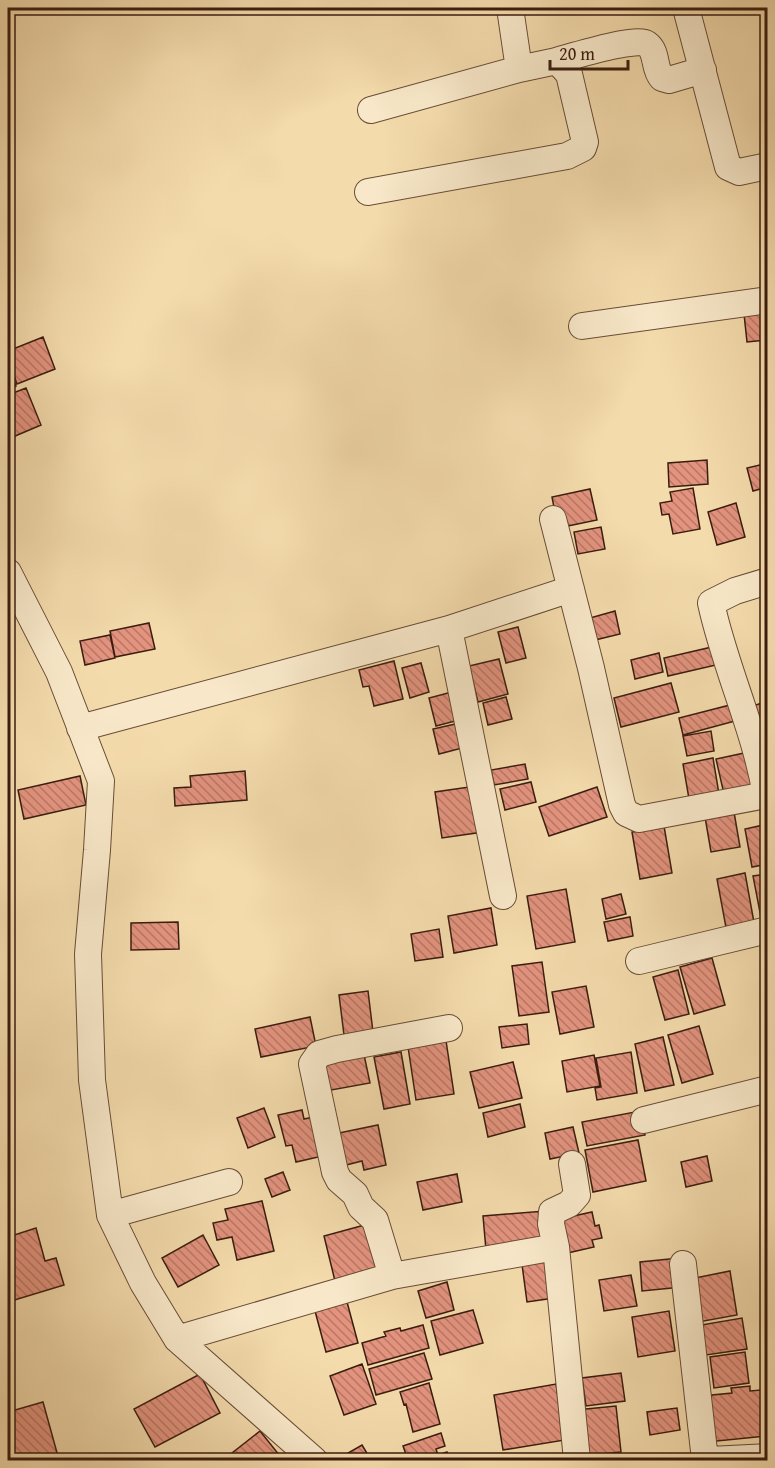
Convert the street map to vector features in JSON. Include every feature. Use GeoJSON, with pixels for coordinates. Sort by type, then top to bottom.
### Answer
{"type":"FeatureCollection","features":[{"type":"Feature","properties":{"kind":"street"},"geometry":{"type":"LineString","coordinates":[[510,8],[519,69]]}},
{"type":"Feature","properties":{"kind":"street"},"geometry":{"type":"LineString","coordinates":[[686,8],[728,167],[739,172],[768,166]]}},
{"type":"Feature","properties":{"kind":"street"},"geometry":{"type":"LineString","coordinates":[[371,110],[519,69],[613,46],[641,42],[653,51],[657,70],[662,78],[669,80],[703,70]]}},
{"type":"Feature","properties":{"kind":"street"},"geometry":{"type":"LineString","coordinates":[[368,192],[567,156],[583,148],[585,142],[570,74],[559,63],[552,62]]}},
{"type":"Feature","properties":{"kind":"street"},"geometry":{"type":"LineString","coordinates":[[582,326],[768,300]]}},
{"type":"Feature","properties":{"kind":"street"},"geometry":{"type":"LineString","coordinates":[[553,519],[591,668],[622,805],[626,813],[639,819],[767,795],[761,767],[720,642],[711,603],[735,591],[768,581]]}},
{"type":"Feature","properties":{"kind":"street"},"geometry":{"type":"LineString","coordinates":[[8,572],[59,672],[101,781],[88,954],[92,1080],[110,1215],[143,1283],[177,1339],[314,1461]]}},
{"type":"Feature","properties":{"kind":"street"},"geometry":{"type":"LineString","coordinates":[[80,728],[449,629],[571,589]]}},
{"type":"Feature","properties":{"kind":"street"},"geometry":{"type":"LineString","coordinates":[[449,629],[503,896]]}},
{"type":"Feature","properties":{"kind":"street"},"geometry":{"type":"LineString","coordinates":[[639,961],[768,930]]}},
{"type":"Feature","properties":{"kind":"street"},"geometry":{"type":"LineString","coordinates":[[392,1276],[375,1220],[361,1207],[354,1194],[339,1180],[335,1172],[312,1064],[319,1054],[337,1049],[449,1028]]}},
{"type":"Feature","properties":{"kind":"street"},"geometry":{"type":"LineString","coordinates":[[644,1120],[768,1089]]}},
{"type":"Feature","properties":{"kind":"street"},"geometry":{"type":"LineString","coordinates":[[572,1164],[577,1195],[569,1204],[552,1212],[551,1224],[556,1246],[577,1461]]}},
{"type":"Feature","properties":{"kind":"street"},"geometry":{"type":"LineString","coordinates":[[110,1215],[229,1182]]}},
{"type":"Feature","properties":{"kind":"street"},"geometry":{"type":"LineString","coordinates":[[177,1339],[392,1276],[556,1246]]}},
{"type":"Feature","properties":{"kind":"street"},"geometry":{"type":"LineString","coordinates":[[683,1264],[705,1461]]}},
{"type":"Feature","properties":{"kind":"street"},"geometry":{"type":"LineString","coordinates":[[710,1461],[768,1457]]}},
{"type":"Feature","properties":{"kind":"building"},"geometry":{"type":"Polygon","coordinates":[[[763,312],[766,340],[747,342],[744,314],[763,312]]]}},
{"type":"Feature","properties":{"kind":"building"},"geometry":{"type":"Polygon","coordinates":[[[43,337],[55,369],[17,384],[8,359],[8,351],[43,337]]]}},
{"type":"Feature","properties":{"kind":"building"},"geometry":{"type":"Polygon","coordinates":[[[8,365],[16,386],[8,389],[8,365]]]}},
{"type":"Feature","properties":{"kind":"building"},"geometry":{"type":"Polygon","coordinates":[[[26,388],[41,425],[8,439],[8,395],[26,388]]]}},
{"type":"Feature","properties":{"kind":"building"},"geometry":{"type":"Polygon","coordinates":[[[707,460],[708,484],[669,487],[668,463],[707,460]]]}},
{"type":"Feature","properties":{"kind":"building"},"geometry":{"type":"Polygon","coordinates":[[[764,464],[768,487],[753,491],[747,468],[764,464]]]}},
{"type":"Feature","properties":{"kind":"building"},"geometry":{"type":"Polygon","coordinates":[[[693,488],[700,529],[673,534],[669,514],[662,515],[660,503],[672,501],[670,492],[693,488]]]}},
{"type":"Feature","properties":{"kind":"building"},"geometry":{"type":"Polygon","coordinates":[[[590,489],[597,520],[558,528],[552,497],[590,489]]]}},
{"type":"Feature","properties":{"kind":"building"},"geometry":{"type":"Polygon","coordinates":[[[736,503],[745,537],[717,545],[708,512],[736,503]]]}},
{"type":"Feature","properties":{"kind":"building"},"geometry":{"type":"Polygon","coordinates":[[[601,527],[605,549],[578,554],[574,532],[601,527]]]}},
{"type":"Feature","properties":{"kind":"building"},"geometry":{"type":"Polygon","coordinates":[[[615,611],[620,634],[595,640],[590,618],[615,611]]]}},
{"type":"Feature","properties":{"kind":"building"},"geometry":{"type":"Polygon","coordinates":[[[149,623],[155,649],[115,657],[110,631],[149,623]]]}},
{"type":"Feature","properties":{"kind":"building"},"geometry":{"type":"Polygon","coordinates":[[[518,627],[526,658],[506,663],[498,632],[518,627]]]}},
{"type":"Feature","properties":{"kind":"building"},"geometry":{"type":"Polygon","coordinates":[[[110,635],[115,658],[85,665],[80,641],[110,635]]]}},
{"type":"Feature","properties":{"kind":"building"},"geometry":{"type":"Polygon","coordinates":[[[712,647],[716,665],[668,676],[664,658],[712,647]]]}},
{"type":"Feature","properties":{"kind":"building"},"geometry":{"type":"Polygon","coordinates":[[[659,653],[663,672],[635,679],[631,660],[659,653]]]}},
{"type":"Feature","properties":{"kind":"building"},"geometry":{"type":"Polygon","coordinates":[[[499,659],[508,694],[478,702],[469,666],[499,659]]]}},
{"type":"Feature","properties":{"kind":"building"},"geometry":{"type":"Polygon","coordinates":[[[394,661],[403,699],[374,706],[369,686],[363,687],[359,670],[394,661]]]}},
{"type":"Feature","properties":{"kind":"building"},"geometry":{"type":"Polygon","coordinates":[[[421,663],[429,692],[410,698],[402,668],[421,663]]]}},
{"type":"Feature","properties":{"kind":"building"},"geometry":{"type":"Polygon","coordinates":[[[671,683],[679,712],[621,727],[614,698],[671,683]]]}},
{"type":"Feature","properties":{"kind":"building"},"geometry":{"type":"Polygon","coordinates":[[[452,692],[459,720],[436,726],[429,698],[452,692]]]}},
{"type":"Feature","properties":{"kind":"building"},"geometry":{"type":"Polygon","coordinates":[[[506,697],[512,719],[488,725],[483,703],[506,697]]]}},
{"type":"Feature","properties":{"kind":"building"},"geometry":{"type":"Polygon","coordinates":[[[768,701],[768,749],[747,708],[768,701]]]}},
{"type":"Feature","properties":{"kind":"building"},"geometry":{"type":"Polygon","coordinates":[[[730,705],[735,721],[683,735],[679,718],[730,705]]]}},
{"type":"Feature","properties":{"kind":"building"},"geometry":{"type":"Polygon","coordinates":[[[460,723],[466,747],[439,754],[433,729],[460,723]]]}},
{"type":"Feature","properties":{"kind":"building"},"geometry":{"type":"Polygon","coordinates":[[[711,731],[714,751],[687,756],[683,736],[711,731]]]}},
{"type":"Feature","properties":{"kind":"building"},"geometry":{"type":"Polygon","coordinates":[[[749,752],[756,787],[724,794],[716,759],[749,752]]]}},
{"type":"Feature","properties":{"kind":"building"},"geometry":{"type":"Polygon","coordinates":[[[713,758],[719,794],[689,799],[683,764],[713,758]]]}},
{"type":"Feature","properties":{"kind":"building"},"geometry":{"type":"Polygon","coordinates":[[[525,764],[528,779],[494,785],[491,770],[525,764]]]}},
{"type":"Feature","properties":{"kind":"building"},"geometry":{"type":"Polygon","coordinates":[[[245,771],[247,800],[175,806],[174,788],[191,787],[190,776],[245,771]]]}},
{"type":"Feature","properties":{"kind":"building"},"geometry":{"type":"Polygon","coordinates":[[[80,776],[86,805],[24,819],[18,790],[80,776]]]}},
{"type":"Feature","properties":{"kind":"building"},"geometry":{"type":"Polygon","coordinates":[[[531,782],[536,802],[505,810],[500,789],[531,782]]]}},
{"type":"Feature","properties":{"kind":"building"},"geometry":{"type":"Polygon","coordinates":[[[476,786],[483,832],[442,838],[435,792],[476,786]]]}},
{"type":"Feature","properties":{"kind":"building"},"geometry":{"type":"Polygon","coordinates":[[[597,787],[607,817],[549,836],[539,807],[597,787]]]}},
{"type":"Feature","properties":{"kind":"building"},"geometry":{"type":"Polygon","coordinates":[[[734,812],[740,847],[711,852],[705,817],[734,812]]]}},
{"type":"Feature","properties":{"kind":"building"},"geometry":{"type":"Polygon","coordinates":[[[768,824],[768,864],[752,867],[745,829],[768,824]]]}},
{"type":"Feature","properties":{"kind":"building"},"geometry":{"type":"Polygon","coordinates":[[[664,826],[672,873],[640,879],[632,832],[664,826]]]}},
{"type":"Feature","properties":{"kind":"building"},"geometry":{"type":"Polygon","coordinates":[[[745,873],[755,928],[727,933],[717,879],[745,873]]]}},
{"type":"Feature","properties":{"kind":"building"},"geometry":{"type":"Polygon","coordinates":[[[768,874],[768,922],[762,923],[753,876],[768,874]]]}},
{"type":"Feature","properties":{"kind":"building"},"geometry":{"type":"Polygon","coordinates":[[[566,889],[575,942],[536,949],[527,896],[566,889]]]}},
{"type":"Feature","properties":{"kind":"building"},"geometry":{"type":"Polygon","coordinates":[[[621,894],[626,914],[606,919],[602,899],[621,894]]]}},
{"type":"Feature","properties":{"kind":"building"},"geometry":{"type":"Polygon","coordinates":[[[491,908],[497,945],[454,953],[448,916],[491,908]]]}},
{"type":"Feature","properties":{"kind":"building"},"geometry":{"type":"Polygon","coordinates":[[[630,917],[633,936],[608,941],[604,922],[630,917]]]}},
{"type":"Feature","properties":{"kind":"building"},"geometry":{"type":"Polygon","coordinates":[[[178,922],[179,949],[131,950],[131,923],[178,922]]]}},
{"type":"Feature","properties":{"kind":"building"},"geometry":{"type":"Polygon","coordinates":[[[439,929],[443,957],[415,961],[411,934],[439,929]]]}},
{"type":"Feature","properties":{"kind":"building"},"geometry":{"type":"Polygon","coordinates":[[[712,958],[725,1005],[694,1014],[680,967],[712,958]]]}},
{"type":"Feature","properties":{"kind":"building"},"geometry":{"type":"Polygon","coordinates":[[[542,962],[549,1012],[519,1016],[512,966],[542,962]]]}},
{"type":"Feature","properties":{"kind":"building"},"geometry":{"type":"Polygon","coordinates":[[[678,970],[689,1014],[665,1020],[653,977],[678,970]]]}},
{"type":"Feature","properties":{"kind":"building"},"geometry":{"type":"Polygon","coordinates":[[[586,986],[594,1027],[560,1034],[552,992],[586,986]]]}},
{"type":"Feature","properties":{"kind":"building"},"geometry":{"type":"Polygon","coordinates":[[[368,991],[373,1032],[344,1035],[339,995],[368,991]]]}},
{"type":"Feature","properties":{"kind":"building"},"geometry":{"type":"Polygon","coordinates":[[[310,1017],[316,1046],[261,1057],[255,1029],[310,1017]]]}},
{"type":"Feature","properties":{"kind":"building"},"geometry":{"type":"Polygon","coordinates":[[[527,1024],[529,1044],[502,1048],[499,1027],[527,1024]]]}},
{"type":"Feature","properties":{"kind":"building"},"geometry":{"type":"Polygon","coordinates":[[[699,1026],[713,1074],[682,1083],[668,1035],[699,1026]]]}},
{"type":"Feature","properties":{"kind":"building"},"geometry":{"type":"Polygon","coordinates":[[[445,1034],[454,1094],[416,1100],[407,1040],[445,1034]]]}},
{"type":"Feature","properties":{"kind":"building"},"geometry":{"type":"Polygon","coordinates":[[[663,1037],[674,1085],[645,1091],[635,1044],[663,1037]]]}},
{"type":"Feature","properties":{"kind":"building"},"geometry":{"type":"Polygon","coordinates":[[[363,1050],[370,1083],[326,1091],[320,1058],[363,1050]]]}},
{"type":"Feature","properties":{"kind":"building"},"geometry":{"type":"Polygon","coordinates":[[[401,1052],[410,1104],[384,1109],[374,1057],[401,1052]]]}},
{"type":"Feature","properties":{"kind":"building"},"geometry":{"type":"Polygon","coordinates":[[[631,1052],[637,1093],[597,1100],[595,1088],[601,1087],[596,1058],[631,1052]]]}},
{"type":"Feature","properties":{"kind":"building"},"geometry":{"type":"Polygon","coordinates":[[[594,1055],[600,1086],[567,1092],[562,1061],[594,1055]]]}},
{"type":"Feature","properties":{"kind":"building"},"geometry":{"type":"Polygon","coordinates":[[[513,1062],[522,1098],[479,1108],[470,1072],[513,1062]]]}},
{"type":"Feature","properties":{"kind":"building"},"geometry":{"type":"Polygon","coordinates":[[[520,1104],[525,1127],[488,1137],[483,1113],[520,1104]]]}},
{"type":"Feature","properties":{"kind":"building"},"geometry":{"type":"Polygon","coordinates":[[[264,1108],[275,1137],[248,1148],[237,1118],[264,1108]]]}},
{"type":"Feature","properties":{"kind":"building"},"geometry":{"type":"Polygon","coordinates":[[[302,1110],[304,1119],[318,1116],[327,1155],[296,1162],[292,1145],[286,1146],[278,1115],[302,1110]]]}},
{"type":"Feature","properties":{"kind":"building"},"geometry":{"type":"Polygon","coordinates":[[[640,1111],[645,1135],[587,1146],[582,1122],[640,1111]]]}},
{"type":"Feature","properties":{"kind":"building"},"geometry":{"type":"Polygon","coordinates":[[[378,1125],[386,1165],[364,1170],[362,1161],[346,1165],[334,1134],[378,1125]]]}},
{"type":"Feature","properties":{"kind":"building"},"geometry":{"type":"Polygon","coordinates":[[[573,1127],[579,1153],[550,1159],[545,1133],[573,1127]]]}},
{"type":"Feature","properties":{"kind":"building"},"geometry":{"type":"Polygon","coordinates":[[[638,1140],[646,1181],[593,1192],[585,1150],[638,1140]]]}},
{"type":"Feature","properties":{"kind":"building"},"geometry":{"type":"Polygon","coordinates":[[[707,1156],[712,1181],[686,1187],[681,1162],[707,1156]]]}},
{"type":"Feature","properties":{"kind":"building"},"geometry":{"type":"Polygon","coordinates":[[[283,1172],[290,1190],[272,1197],[265,1179],[283,1172]]]}},
{"type":"Feature","properties":{"kind":"building"},"geometry":{"type":"Polygon","coordinates":[[[457,1174],[462,1202],[423,1210],[417,1182],[457,1174]]]}},
{"type":"Feature","properties":{"kind":"building"},"geometry":{"type":"Polygon","coordinates":[[[262,1201],[274,1251],[237,1260],[232,1237],[217,1240],[213,1223],[228,1220],[225,1209],[262,1201]]]}},
{"type":"Feature","properties":{"kind":"building"},"geometry":{"type":"Polygon","coordinates":[[[545,1211],[548,1245],[486,1250],[483,1216],[545,1211]]]}},
{"type":"Feature","properties":{"kind":"building"},"geometry":{"type":"Polygon","coordinates":[[[592,1212],[595,1226],[599,1225],[602,1238],[592,1240],[594,1247],[563,1254],[555,1220],[592,1212]]]}},
{"type":"Feature","properties":{"kind":"building"},"geometry":{"type":"Polygon","coordinates":[[[372,1223],[383,1269],[335,1281],[324,1236],[372,1223]]]}},
{"type":"Feature","properties":{"kind":"building"},"geometry":{"type":"Polygon","coordinates":[[[36,1228],[45,1261],[56,1258],[64,1285],[8,1302],[8,1237],[36,1228]]]}},
{"type":"Feature","properties":{"kind":"building"},"geometry":{"type":"Polygon","coordinates":[[[203,1235],[219,1265],[178,1287],[162,1258],[203,1235]]]}},
{"type":"Feature","properties":{"kind":"building"},"geometry":{"type":"Polygon","coordinates":[[[548,1253],[554,1298],[527,1302],[521,1257],[548,1253]]]}},
{"type":"Feature","properties":{"kind":"building"},"geometry":{"type":"Polygon","coordinates":[[[679,1258],[682,1287],[642,1291],[640,1262],[679,1258]]]}},
{"type":"Feature","properties":{"kind":"building"},"geometry":{"type":"Polygon","coordinates":[[[730,1271],[737,1315],[693,1323],[685,1280],[730,1271]]]}},
{"type":"Feature","properties":{"kind":"building"},"geometry":{"type":"Polygon","coordinates":[[[631,1275],[637,1306],[604,1311],[599,1280],[631,1275]]]}},
{"type":"Feature","properties":{"kind":"building"},"geometry":{"type":"Polygon","coordinates":[[[447,1282],[454,1310],[426,1318],[418,1291],[447,1282]]]}},
{"type":"Feature","properties":{"kind":"building"},"geometry":{"type":"Polygon","coordinates":[[[347,1302],[358,1343],[326,1352],[315,1311],[347,1302]]]}},
{"type":"Feature","properties":{"kind":"building"},"geometry":{"type":"Polygon","coordinates":[[[473,1310],[483,1343],[440,1355],[431,1321],[473,1310]]]}},
{"type":"Feature","properties":{"kind":"building"},"geometry":{"type":"Polygon","coordinates":[[[669,1311],[675,1351],[638,1357],[632,1317],[669,1311]]]}},
{"type":"Feature","properties":{"kind":"building"},"geometry":{"type":"Polygon","coordinates":[[[742,1318],[747,1349],[706,1355],[701,1325],[742,1318]]]}},
{"type":"Feature","properties":{"kind":"building"},"geometry":{"type":"Polygon","coordinates":[[[423,1325],[429,1348],[368,1365],[362,1343],[386,1336],[384,1332],[400,1328],[401,1331],[423,1325]]]}},
{"type":"Feature","properties":{"kind":"building"},"geometry":{"type":"Polygon","coordinates":[[[745,1352],[749,1383],[714,1388],[710,1357],[745,1352]]]}},
{"type":"Feature","properties":{"kind":"building"},"geometry":{"type":"Polygon","coordinates":[[[424,1353],[432,1379],[376,1395],[369,1369],[424,1353]]]}},
{"type":"Feature","properties":{"kind":"building"},"geometry":{"type":"Polygon","coordinates":[[[362,1364],[376,1404],[344,1415],[330,1376],[362,1364]]]}},
{"type":"Feature","properties":{"kind":"building"},"geometry":{"type":"Polygon","coordinates":[[[621,1373],[625,1401],[586,1406],[582,1378],[621,1373]]]}},
{"type":"Feature","properties":{"kind":"building"},"geometry":{"type":"Polygon","coordinates":[[[200,1374],[220,1413],[155,1447],[134,1409],[200,1374]]]}},
{"type":"Feature","properties":{"kind":"building"},"geometry":{"type":"Polygon","coordinates":[[[429,1383],[440,1424],[413,1432],[406,1404],[404,1405],[400,1392],[429,1383]]]}},
{"type":"Feature","properties":{"kind":"building"},"geometry":{"type":"Polygon","coordinates":[[[556,1384],[565,1440],[503,1450],[494,1395],[556,1384]]]}},
{"type":"Feature","properties":{"kind":"building"},"geometry":{"type":"Polygon","coordinates":[[[750,1386],[750,1391],[761,1390],[766,1436],[707,1442],[702,1396],[732,1393],[731,1388],[750,1386]]]}},
{"type":"Feature","properties":{"kind":"building"},"geometry":{"type":"Polygon","coordinates":[[[43,1402],[59,1460],[8,1460],[8,1412],[43,1402]]]}},
{"type":"Feature","properties":{"kind":"building"},"geometry":{"type":"Polygon","coordinates":[[[616,1406],[621,1452],[581,1456],[576,1410],[616,1406]]]}},
{"type":"Feature","properties":{"kind":"building"},"geometry":{"type":"Polygon","coordinates":[[[677,1408],[680,1430],[650,1435],[647,1412],[677,1408]]]}},
{"type":"Feature","properties":{"kind":"building"},"geometry":{"type":"Polygon","coordinates":[[[260,1431],[280,1456],[274,1460],[229,1460],[227,1457],[260,1431]]]}},
{"type":"Feature","properties":{"kind":"building"},"geometry":{"type":"Polygon","coordinates":[[[441,1433],[445,1446],[436,1449],[438,1455],[447,1452],[450,1460],[408,1460],[403,1446],[441,1433]]]}},
{"type":"Feature","properties":{"kind":"building"},"geometry":{"type":"Polygon","coordinates":[[[362,1445],[371,1460],[336,1460],[362,1445]]]}}]}
